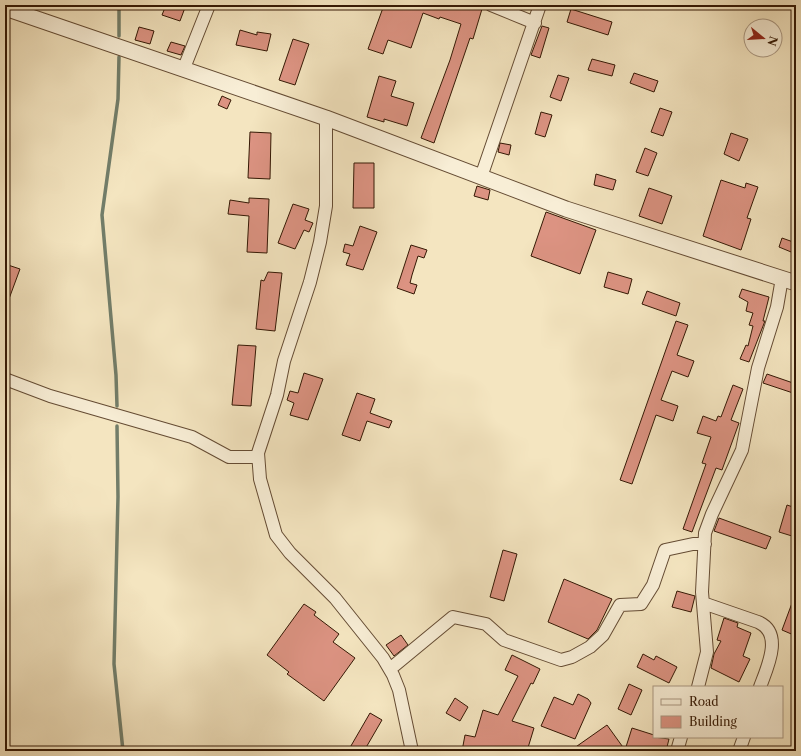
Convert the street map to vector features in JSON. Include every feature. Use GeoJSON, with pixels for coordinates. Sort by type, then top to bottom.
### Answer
{"type":"FeatureCollection","features":[{"type":"Feature","properties":{"kind":"street"},"geometry":{"type":"LineString","coordinates":[[184,68],[209,5]]}},
{"type":"Feature","properties":{"kind":"street"},"geometry":{"type":"LineString","coordinates":[[491,5],[535,23]]}},
{"type":"Feature","properties":{"kind":"street"},"geometry":{"type":"LineString","coordinates":[[481,177],[540,5]]}},
{"type":"Feature","properties":{"kind":"street"},"geometry":{"type":"LineString","coordinates":[[5,8],[184,68],[326,118],[566,209],[789,280],[777,307],[758,368],[742,450],[712,514],[705,533],[703,603],[707,652],[698,686]]}},
{"type":"Feature","properties":{"kind":"street"},"geometry":{"type":"LineString","coordinates":[[326,118],[326,206],[320,242],[310,282],[284,361],[277,394],[258,457],[260,479],[276,535],[290,554],[335,598],[383,658],[390,669],[399,690],[412,751]]}},
{"type":"Feature","properties":{"kind":"street"},"geometry":{"type":"LineString","coordinates":[[5,379],[50,396],[192,437],[229,457],[258,457]]}},
{"type":"Feature","properties":{"kind":"street"},"geometry":{"type":"LineString","coordinates":[[390,669],[453,617],[486,624],[504,640],[531,650],[561,660],[572,657],[590,647],[603,635],[620,605],[641,604],[653,585],[665,550],[693,544],[704,544]]}},
{"type":"Feature","properties":{"kind":"street"},"geometry":{"type":"LineString","coordinates":[[703,603],[758,622],[770,630],[772,639],[770,657],[760,686]]}},
{"type":"Feature","properties":{"kind":"street"},"geometry":{"type":"LineString","coordinates":[[677,751],[681,738]]}},
{"type":"Feature","properties":{"kind":"street"},"geometry":{"type":"LineString","coordinates":[[739,751],[744,738]]}},
{"type":"Feature","properties":{"kind":"building"},"geometry":{"type":"Polygon","coordinates":[[[166,5],[186,5],[180,21],[162,15],[166,5]]]}},
{"type":"Feature","properties":{"kind":"building"},"geometry":{"type":"Polygon","coordinates":[[[384,5],[470,5],[482,9],[473,39],[470,38],[434,143],[421,138],[450,60],[461,24],[440,17],[439,19],[423,13],[411,48],[388,40],[383,54],[368,49],[384,5]]]}},
{"type":"Feature","properties":{"kind":"building"},"geometry":{"type":"Polygon","coordinates":[[[571,9],[612,22],[608,35],[567,22],[571,9]]]}},
{"type":"Feature","properties":{"kind":"building"},"geometry":{"type":"Polygon","coordinates":[[[542,26],[549,28],[540,58],[531,55],[542,26]]]}},
{"type":"Feature","properties":{"kind":"building"},"geometry":{"type":"Polygon","coordinates":[[[139,27],[154,31],[150,44],[135,40],[139,27]]]}},
{"type":"Feature","properties":{"kind":"building"},"geometry":{"type":"Polygon","coordinates":[[[240,30],[257,35],[257,32],[271,34],[267,51],[236,45],[240,30]]]}},
{"type":"Feature","properties":{"kind":"building"},"geometry":{"type":"Polygon","coordinates":[[[293,39],[309,44],[295,85],[279,80],[293,39]]]}},
{"type":"Feature","properties":{"kind":"building"},"geometry":{"type":"Polygon","coordinates":[[[171,42],[185,46],[181,55],[167,51],[171,42]]]}},
{"type":"Feature","properties":{"kind":"building"},"geometry":{"type":"Polygon","coordinates":[[[592,59],[615,65],[612,76],[588,70],[592,59]]]}},
{"type":"Feature","properties":{"kind":"building"},"geometry":{"type":"Polygon","coordinates":[[[634,73],[658,81],[654,92],[630,83],[634,73]]]}},
{"type":"Feature","properties":{"kind":"building"},"geometry":{"type":"Polygon","coordinates":[[[558,75],[569,78],[561,101],[550,97],[558,75]]]}},
{"type":"Feature","properties":{"kind":"building"},"geometry":{"type":"Polygon","coordinates":[[[379,76],[396,81],[391,96],[414,103],[407,126],[384,119],[384,122],[367,117],[379,76]]]}},
{"type":"Feature","properties":{"kind":"building"},"geometry":{"type":"Polygon","coordinates":[[[222,96],[231,100],[227,109],[218,105],[222,96]]]}},
{"type":"Feature","properties":{"kind":"building"},"geometry":{"type":"Polygon","coordinates":[[[660,108],[672,112],[663,136],[651,132],[660,108]]]}},
{"type":"Feature","properties":{"kind":"building"},"geometry":{"type":"Polygon","coordinates":[[[541,112],[552,115],[545,137],[535,134],[541,112]]]}},
{"type":"Feature","properties":{"kind":"building"},"geometry":{"type":"Polygon","coordinates":[[[250,132],[271,133],[270,179],[248,178],[250,132]]]}},
{"type":"Feature","properties":{"kind":"building"},"geometry":{"type":"Polygon","coordinates":[[[731,133],[748,139],[739,161],[724,154],[731,133]]]}},
{"type":"Feature","properties":{"kind":"building"},"geometry":{"type":"Polygon","coordinates":[[[500,143],[511,145],[509,155],[498,152],[500,143]]]}},
{"type":"Feature","properties":{"kind":"building"},"geometry":{"type":"Polygon","coordinates":[[[645,148],[657,153],[648,176],[636,172],[645,148]]]}},
{"type":"Feature","properties":{"kind":"building"},"geometry":{"type":"Polygon","coordinates":[[[354,163],[374,163],[374,208],[353,208],[354,163]]]}},
{"type":"Feature","properties":{"kind":"building"},"geometry":{"type":"Polygon","coordinates":[[[596,174],[616,180],[613,190],[594,185],[596,174]]]}},
{"type":"Feature","properties":{"kind":"building"},"geometry":{"type":"Polygon","coordinates":[[[721,180],[745,188],[746,183],[758,187],[747,218],[751,219],[741,250],[703,236],[721,180]]]}},
{"type":"Feature","properties":{"kind":"building"},"geometry":{"type":"Polygon","coordinates":[[[477,186],[490,190],[488,200],[474,196],[477,186]]]}},
{"type":"Feature","properties":{"kind":"building"},"geometry":{"type":"Polygon","coordinates":[[[649,188],[672,196],[662,224],[639,216],[649,188]]]}},
{"type":"Feature","properties":{"kind":"building"},"geometry":{"type":"Polygon","coordinates":[[[249,198],[269,199],[267,253],[247,252],[249,216],[228,214],[230,200],[249,203],[249,198]]]}},
{"type":"Feature","properties":{"kind":"building"},"geometry":{"type":"Polygon","coordinates":[[[293,204],[309,209],[305,220],[313,223],[309,232],[304,230],[295,249],[278,243],[293,204]]]}},
{"type":"Feature","properties":{"kind":"building"},"geometry":{"type":"Polygon","coordinates":[[[546,212],[596,230],[580,274],[531,256],[546,212]]]}},
{"type":"Feature","properties":{"kind":"building"},"geometry":{"type":"Polygon","coordinates":[[[360,226],[377,232],[363,270],[346,265],[350,254],[343,252],[345,244],[353,246],[360,226]]]}},
{"type":"Feature","properties":{"kind":"building"},"geometry":{"type":"Polygon","coordinates":[[[782,238],[796,243],[796,254],[779,247],[782,238]]]}},
{"type":"Feature","properties":{"kind":"building"},"geometry":{"type":"Polygon","coordinates":[[[411,245],[427,250],[424,258],[418,256],[412,275],[410,283],[417,285],[414,294],[397,288],[411,245]]]}},
{"type":"Feature","properties":{"kind":"building"},"geometry":{"type":"Polygon","coordinates":[[[5,264],[20,269],[6,307],[5,307],[5,264]]]}},
{"type":"Feature","properties":{"kind":"building"},"geometry":{"type":"Polygon","coordinates":[[[268,272],[282,273],[275,331],[256,329],[261,280],[264,281],[268,272]]]}},
{"type":"Feature","properties":{"kind":"building"},"geometry":{"type":"Polygon","coordinates":[[[608,272],[632,279],[628,294],[604,287],[608,272]]]}},
{"type":"Feature","properties":{"kind":"building"},"geometry":{"type":"Polygon","coordinates":[[[742,289],[769,297],[763,321],[765,321],[749,362],[740,359],[746,345],[748,346],[753,326],[749,325],[753,313],[746,311],[748,302],[739,297],[742,289]]]}},
{"type":"Feature","properties":{"kind":"building"},"geometry":{"type":"Polygon","coordinates":[[[647,291],[680,303],[676,316],[642,304],[647,291]]]}},
{"type":"Feature","properties":{"kind":"building"},"geometry":{"type":"Polygon","coordinates":[[[676,321],[688,325],[677,355],[694,361],[688,377],[672,371],[661,400],[678,406],[673,421],[656,415],[632,484],[620,480],[676,321]]]}},
{"type":"Feature","properties":{"kind":"building"},"geometry":{"type":"Polygon","coordinates":[[[238,345],[256,346],[251,406],[232,405],[238,345]]]}},
{"type":"Feature","properties":{"kind":"building"},"geometry":{"type":"Polygon","coordinates":[[[304,373],[323,379],[308,420],[290,415],[294,403],[287,400],[290,391],[298,393],[304,373]]]}},
{"type":"Feature","properties":{"kind":"building"},"geometry":{"type":"Polygon","coordinates":[[[767,374],[796,384],[796,394],[763,383],[767,374]]]}},
{"type":"Feature","properties":{"kind":"building"},"geometry":{"type":"Polygon","coordinates":[[[733,385],[743,389],[731,420],[739,423],[722,470],[716,468],[692,532],[683,529],[706,464],[702,463],[711,437],[697,433],[703,416],[716,421],[718,416],[721,417],[733,385]]]}},
{"type":"Feature","properties":{"kind":"building"},"geometry":{"type":"Polygon","coordinates":[[[357,393],[375,399],[370,413],[392,421],[389,428],[367,421],[360,441],[342,435],[357,393]]]}},
{"type":"Feature","properties":{"kind":"building"},"geometry":{"type":"Polygon","coordinates":[[[787,505],[796,508],[796,522],[792,536],[779,532],[787,505]]]}},
{"type":"Feature","properties":{"kind":"building"},"geometry":{"type":"Polygon","coordinates":[[[719,518],[771,537],[766,549],[714,531],[719,518]]]}},
{"type":"Feature","properties":{"kind":"building"},"geometry":{"type":"Polygon","coordinates":[[[503,550],[517,554],[504,601],[490,597],[503,550]]]}},
{"type":"Feature","properties":{"kind":"building"},"geometry":{"type":"Polygon","coordinates":[[[564,579],[612,599],[597,630],[588,639],[548,622],[564,579]]]}},
{"type":"Feature","properties":{"kind":"building"},"geometry":{"type":"Polygon","coordinates":[[[677,591],[695,596],[691,612],[672,607],[677,591]]]}},
{"type":"Feature","properties":{"kind":"building"},"geometry":{"type":"Polygon","coordinates":[[[796,595],[796,636],[782,630],[796,595]]]}},
{"type":"Feature","properties":{"kind":"building"},"geometry":{"type":"Polygon","coordinates":[[[304,604],[316,612],[314,615],[339,634],[333,642],[355,658],[324,701],[287,674],[289,672],[267,655],[304,604]]]}},
{"type":"Feature","properties":{"kind":"building"},"geometry":{"type":"Polygon","coordinates":[[[724,618],[738,623],[737,627],[751,633],[743,656],[750,659],[739,682],[711,668],[714,654],[721,641],[717,640],[724,618]]]}},
{"type":"Feature","properties":{"kind":"building"},"geometry":{"type":"Polygon","coordinates":[[[401,635],[408,645],[394,656],[386,645],[401,635]]]}},
{"type":"Feature","properties":{"kind":"building"},"geometry":{"type":"Polygon","coordinates":[[[643,654],[654,660],[656,656],[677,667],[669,683],[637,667],[643,654]]]}},
{"type":"Feature","properties":{"kind":"building"},"geometry":{"type":"Polygon","coordinates":[[[512,655],[540,669],[533,684],[531,683],[512,721],[534,728],[527,751],[462,751],[465,735],[475,737],[483,710],[498,715],[518,676],[505,670],[512,655]]]}},
{"type":"Feature","properties":{"kind":"building"},"geometry":{"type":"Polygon","coordinates":[[[629,684],[642,690],[631,715],[618,709],[629,684]]]}},
{"type":"Feature","properties":{"kind":"building"},"geometry":{"type":"Polygon","coordinates":[[[578,694],[588,699],[591,703],[575,739],[541,726],[554,697],[573,705],[578,694]]]}},
{"type":"Feature","properties":{"kind":"building"},"geometry":{"type":"Polygon","coordinates":[[[455,698],[468,707],[460,721],[446,713],[455,698]]]}},
{"type":"Feature","properties":{"kind":"building"},"geometry":{"type":"Polygon","coordinates":[[[370,713],[382,720],[364,751],[348,751],[370,713]]]}},
{"type":"Feature","properties":{"kind":"building"},"geometry":{"type":"Polygon","coordinates":[[[607,725],[625,750],[632,728],[653,735],[653,738],[669,739],[666,751],[570,751],[607,725]]]}},
{"type":"Feature","properties":{"kind":"waterway"},"geometry":{"type":"LineString","coordinates":[[119,5],[119,36]]}},
{"type":"Feature","properties":{"kind":"waterway"},"geometry":{"type":"LineString","coordinates":[[117,406],[116,375],[102,215],[118,99],[119,57]]}},
{"type":"Feature","properties":{"kind":"waterway"},"geometry":{"type":"LineString","coordinates":[[117,426],[118,497],[114,664],[123,751]]}}]}
